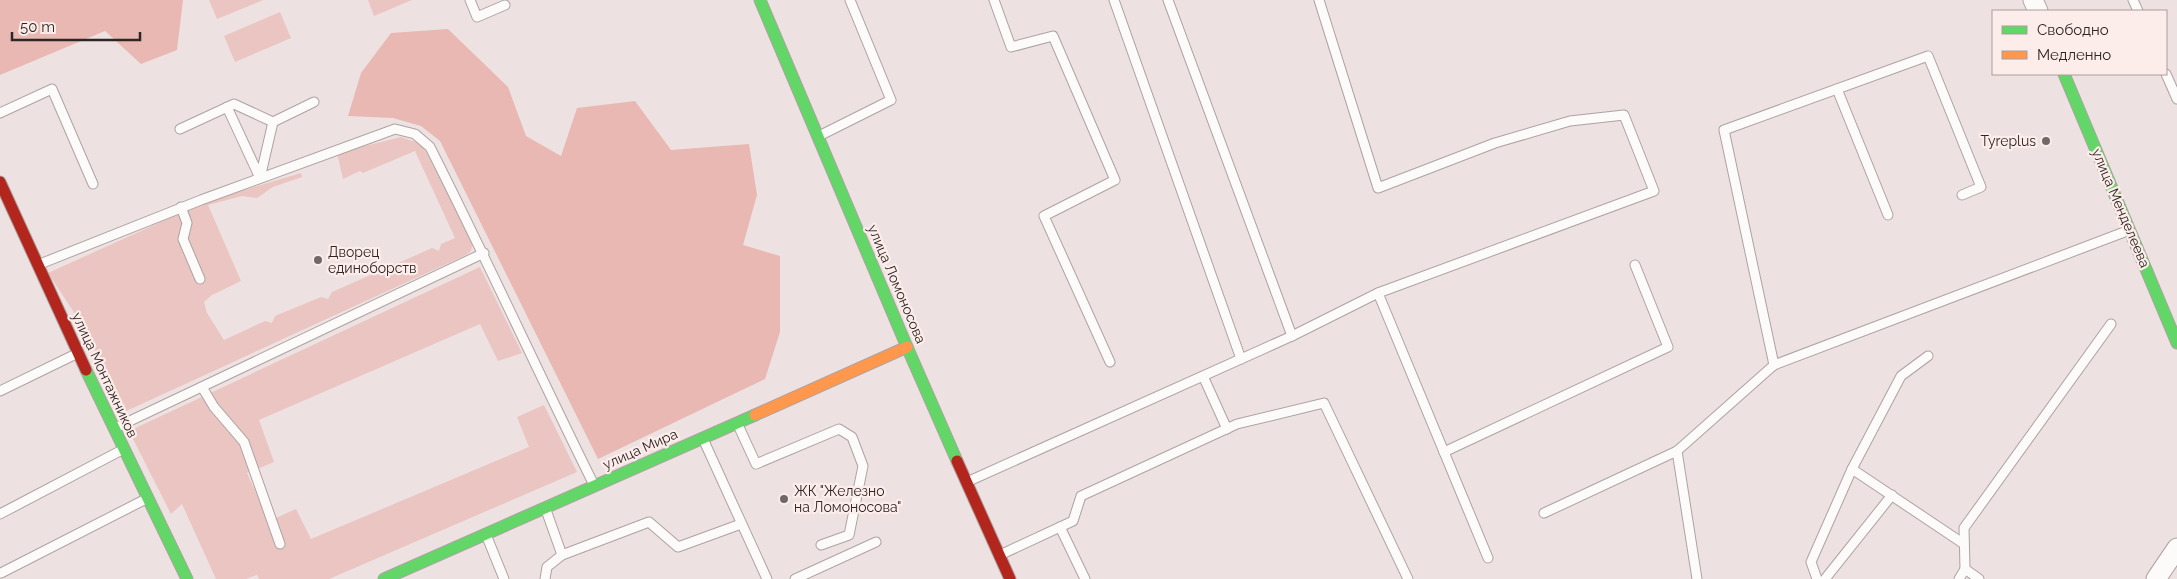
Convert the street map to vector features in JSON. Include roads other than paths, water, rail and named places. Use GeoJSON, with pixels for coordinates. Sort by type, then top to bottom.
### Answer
{"type":"FeatureCollection","features":[{"type":"Feature","properties":{"kind":"main road","name":"улица Ломоносова"},"geometry":{"type":"LineString","coordinates":[[760,0],[907,347],[1010,579]]}},
{"type":"Feature","properties":{"kind":"main road","name":"улица Менделеева"},"geometry":{"type":"LineString","coordinates":[[2064,75],[2177,343]]}},
{"type":"Feature","properties":{"kind":"main road","name":"улица Монтажников"},"geometry":{"type":"LineString","coordinates":[[0,182],[113,430],[187,579]]}},
{"type":"Feature","properties":{"kind":"main road","name":"улица Мира"},"geometry":{"type":"LineString","coordinates":[[384,579],[907,347]]}},
{"type":"Feature","properties":{"kind":"street"},"geometry":{"type":"LineString","coordinates":[[2156,579],[2177,548]]}},
{"type":"Feature","properties":{"kind":"lane"},"geometry":{"type":"LineString","coordinates":[[470,0],[477,17],[505,5]]}},
{"type":"Feature","properties":{"kind":"lane"},"geometry":{"type":"LineString","coordinates":[[818,136],[891,100],[850,0]]}},
{"type":"Feature","properties":{"kind":"lane"},"geometry":{"type":"LineString","coordinates":[[994,0],[1011,47],[1053,36],[1115,180],[1044,216],[1110,362]]}},
{"type":"Feature","properties":{"kind":"lane"},"geometry":{"type":"LineString","coordinates":[[1114,0],[1241,359]]}},
{"type":"Feature","properties":{"kind":"lane"},"geometry":{"type":"LineString","coordinates":[[1168,0],[1292,336]]}},
{"type":"Feature","properties":{"kind":"lane"},"geometry":{"type":"LineString","coordinates":[[967,482],[1292,336],[1378,293],[1654,191],[1624,115],[1570,121],[1495,144],[1378,188],[1319,0]]}},
{"type":"Feature","properties":{"kind":"lane"},"geometry":{"type":"LineString","coordinates":[[1774,364],[1724,130],[1928,56],[1981,187],[1962,195]]}},
{"type":"Feature","properties":{"kind":"lane"},"geometry":{"type":"LineString","coordinates":[[2166,75],[2177,99]]}},
{"type":"Feature","properties":{"kind":"lane"},"geometry":{"type":"LineString","coordinates":[[0,113],[52,89],[93,184]]}},
{"type":"Feature","properties":{"kind":"lane"},"geometry":{"type":"LineString","coordinates":[[1837,89],[1888,215]]}},
{"type":"Feature","properties":{"kind":"lane"},"geometry":{"type":"LineString","coordinates":[[260,178],[274,122],[314,102]]}},
{"type":"Feature","properties":{"kind":"lane"},"geometry":{"type":"LineString","coordinates":[[180,128],[234,104],[274,122]]}},
{"type":"Feature","properties":{"kind":"lane"},"geometry":{"type":"LineString","coordinates":[[228,107],[260,178]]}},
{"type":"Feature","properties":{"kind":"lane"},"geometry":{"type":"LineString","coordinates":[[37,265],[181,208],[395,129],[415,134],[430,147],[484,253],[548,393],[595,486]]}},
{"type":"Feature","properties":{"kind":"lane"},"geometry":{"type":"LineString","coordinates":[[181,208],[187,223],[183,239],[200,278]]}},
{"type":"Feature","properties":{"kind":"lane"},"geometry":{"type":"LineString","coordinates":[[1544,513],[1677,451],[1774,364],[2130,230]]}},
{"type":"Feature","properties":{"kind":"lane"},"geometry":{"type":"LineString","coordinates":[[113,430],[484,253]]}},
{"type":"Feature","properties":{"kind":"lane"},"geometry":{"type":"LineString","coordinates":[[1444,452],[1668,347],[1635,266]]}},
{"type":"Feature","properties":{"kind":"lane"},"geometry":{"type":"LineString","coordinates":[[1378,293],[1488,558]]}},
{"type":"Feature","properties":{"kind":"lane"},"geometry":{"type":"LineString","coordinates":[[1959,579],[1965,568],[1964,528],[2110,324]]}},
{"type":"Feature","properties":{"kind":"lane"},"geometry":{"type":"LineString","coordinates":[[0,391],[78,352]]}},
{"type":"Feature","properties":{"kind":"lane"},"geometry":{"type":"LineString","coordinates":[[1817,579],[1811,562],[1852,469],[1900,376],[1928,356]]}},
{"type":"Feature","properties":{"kind":"lane"},"geometry":{"type":"LineString","coordinates":[[1203,376],[1227,429]]}},
{"type":"Feature","properties":{"kind":"lane"},"geometry":{"type":"LineString","coordinates":[[202,387],[214,407],[244,442],[280,544]]}},
{"type":"Feature","properties":{"kind":"lane"},"geometry":{"type":"LineString","coordinates":[[999,555],[1073,521],[1081,496],[1237,424],[1324,403],[1408,579]]}},
{"type":"Feature","properties":{"kind":"lane"},"geometry":{"type":"LineString","coordinates":[[736,422],[756,464],[839,429],[852,437],[864,466],[849,535],[821,546]]}},
{"type":"Feature","properties":{"kind":"lane"},"geometry":{"type":"LineString","coordinates":[[702,438],[767,579]]}},
{"type":"Feature","properties":{"kind":"lane"},"geometry":{"type":"LineString","coordinates":[[0,514],[123,450]]}},
{"type":"Feature","properties":{"kind":"lane"},"geometry":{"type":"LineString","coordinates":[[1677,451],[1697,579]]}},
{"type":"Feature","properties":{"kind":"lane"},"geometry":{"type":"LineString","coordinates":[[1852,469],[1964,544]]}},
{"type":"Feature","properties":{"kind":"lane"},"geometry":{"type":"LineString","coordinates":[[1825,579],[1892,495]]}},
{"type":"Feature","properties":{"kind":"lane"},"geometry":{"type":"LineString","coordinates":[[1,573],[147,498]]}},
{"type":"Feature","properties":{"kind":"lane"},"geometry":{"type":"LineString","coordinates":[[544,508],[562,555]]}},
{"type":"Feature","properties":{"kind":"lane"},"geometry":{"type":"LineString","coordinates":[[544,579],[547,567],[562,555],[649,522],[678,547],[742,524]]}},
{"type":"Feature","properties":{"kind":"lane"},"geometry":{"type":"LineString","coordinates":[[1060,527],[1085,579]]}},
{"type":"Feature","properties":{"kind":"lane"},"geometry":{"type":"LineString","coordinates":[[486,534],[504,579]]}},
{"type":"Feature","properties":{"kind":"lane"},"geometry":{"type":"LineString","coordinates":[[795,579],[876,542]]}},
{"type":"Feature","properties":{"kind":"lane"},"geometry":{"type":"LineString","coordinates":[[1965,568],[1979,579]]}},
{"type":"Feature","properties":{"kind":"place","name":"Tyreplus"},"geometry":{"type":"Point","coordinates":[2046,141]}},
{"type":"Feature","properties":{"kind":"place","name":"Дворец единоборств"},"geometry":{"type":"Point","coordinates":[318,260]}},
{"type":"Feature","properties":{"kind":"place","name":"ЖК \"Железно на Ломоносова\""},"geometry":{"type":"Point","coordinates":[784,499]}}]}
